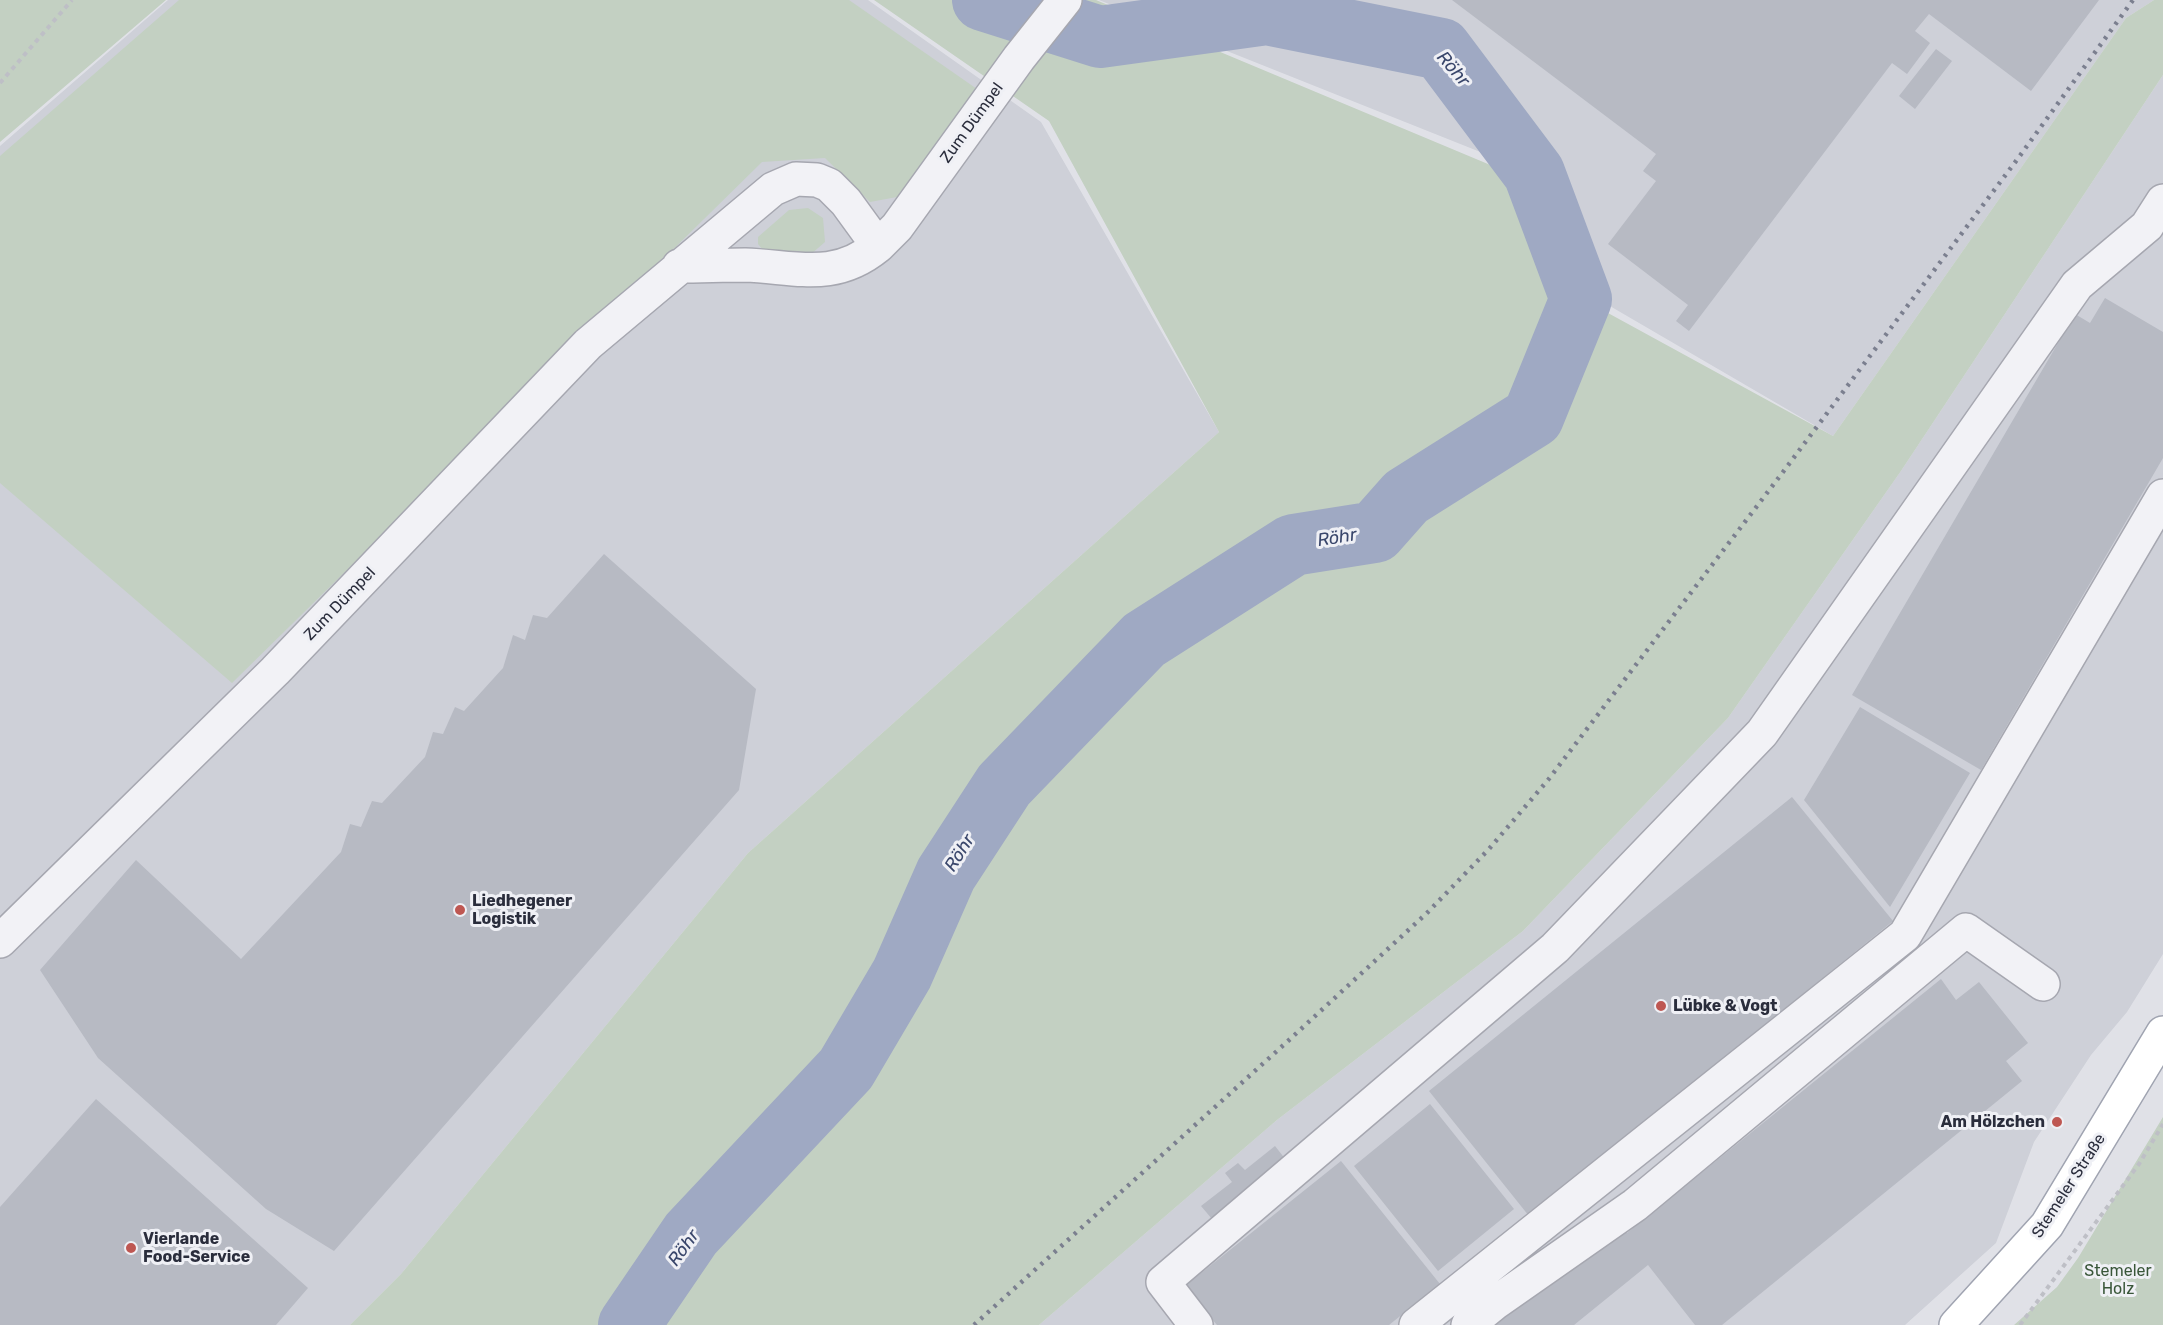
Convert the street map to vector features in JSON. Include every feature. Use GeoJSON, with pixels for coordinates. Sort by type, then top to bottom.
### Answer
{"type":"FeatureCollection","features":[{"type":"Feature","properties":{"kind":"main road","name":"Stemeler Straße"},"geometry":{"type":"LineString","coordinates":[[1956,1325],[2047,1225],[2163,1033]]}},
{"type":"Feature","properties":{"kind":"street","name":"Zum Dümpel"},"geometry":{"type":"LineString","coordinates":[[679,266],[745,265],[821,271],[844,267],[862,259],[897,226],[1019,58],[1065,0]]}},
{"type":"Feature","properties":{"kind":"street","name":"Zum Dümpel"},"geometry":{"type":"LineString","coordinates":[[0,941],[275,671],[588,344],[773,189],[795,180],[817,180],[829,185],[846,202],[878,246]]}},
{"type":"Feature","properties":{"kind":"street"},"geometry":{"type":"LineString","coordinates":[[1196,1325],[1163,1282],[1555,948],[1762,733],[2076,285],[2158,221]]}},
{"type":"Feature","properties":{"kind":"street"},"geometry":{"type":"LineString","coordinates":[[1416,1325],[1905,935],[2163,495]]}},
{"type":"Feature","properties":{"kind":"street"},"geometry":{"type":"LineString","coordinates":[[1468,1325],[1495,1303],[1635,1205],[1966,930],[2043,984]]}},
{"type":"Feature","properties":{"kind":"path"},"geometry":{"type":"LineString","coordinates":[[0,83],[72,0]]}},
{"type":"Feature","properties":{"kind":"path"},"geometry":{"type":"LineString","coordinates":[[2020,1325],[2139,1164],[2163,1124]]}},
{"type":"Feature","properties":{"kind":"shaded area"},"geometry":{"type":"Polygon","coordinates":[[[168,0],[868,0],[1041,122],[1219,432],[748,853],[401,1274],[350,1325],[0,1325],[0,146],[168,0]]]}},
{"type":"Feature","properties":{"kind":"shaded area"},"geometry":{"type":"Polygon","coordinates":[[[1099,0],[2154,0],[2126,18],[1833,436],[1603,302],[1533,173],[1099,0]]]}},
{"type":"Feature","properties":{"kind":"shaded area"},"geometry":{"type":"Polygon","coordinates":[[[2163,75],[2163,954],[2127,1012],[2091,1055],[2034,1142],[1996,1243],[1905,1325],[1039,1325],[1277,1120],[1523,931],[1728,718],[1901,471],[2163,75]]]}},
{"type":"Feature","properties":{"kind":"green space"},"geometry":{"type":"Polygon","coordinates":[[[0,0],[166,0],[0,142],[0,0]]]}},
{"type":"Feature","properties":{"kind":"green space"},"geometry":{"type":"Polygon","coordinates":[[[179,0],[849,0],[977,89],[897,197],[870,202],[825,158],[762,162],[232,683],[0,483],[0,156],[179,0]]]}},
{"type":"Feature","properties":{"kind":"green space"},"geometry":{"type":"Polygon","coordinates":[[[874,0],[1096,0],[1531,182],[1597,307],[1833,436],[2126,18],[2154,0],[2163,0],[2163,75],[1901,471],[1728,718],[1523,931],[1277,1120],[1039,1325],[350,1325],[401,1274],[748,853],[1219,432],[1049,121],[874,0]]]}},
{"type":"Feature","properties":{"kind":"green space"},"geometry":{"type":"Polygon","coordinates":[[[808,208],[823,218],[825,242],[810,255],[763,250],[758,244],[758,237],[789,210],[808,208]]]}},
{"type":"Feature","properties":{"kind":"green space","name":"Stemeler Holz"},"geometry":{"type":"Polygon","coordinates":[[[2163,1117],[2163,1325],[2014,1325],[2057,1287],[2078,1258],[2163,1117]]]}},
{"type":"Feature","properties":{"kind":"building"},"geometry":{"type":"Polygon","coordinates":[[[1452,0],[2099,0],[2031,91],[1929,14],[1915,31],[1930,43],[1907,74],[1892,63],[1689,331],[1676,321],[1688,305],[1608,244],[1656,181],[1643,171],[1656,154],[1452,0]]]}},
{"type":"Feature","properties":{"kind":"building"},"geometry":{"type":"Polygon","coordinates":[[[1936,49],[1952,61],[1915,109],[1899,96],[1936,49]]]}},
{"type":"Feature","properties":{"kind":"building"},"geometry":{"type":"Polygon","coordinates":[[[2105,298],[2163,332],[2163,458],[1981,770],[1852,695],[2075,314],[2090,323],[2105,298]]]}},
{"type":"Feature","properties":{"kind":"building","name":"Liedhegener Logistik"},"geometry":{"type":"Polygon","coordinates":[[[604,554],[756,689],[739,790],[334,1251],[266,1209],[98,1058],[40,970],[136,860],[241,959],[341,852],[350,824],[361,827],[372,801],[382,803],[425,757],[433,732],[443,734],[455,707],[464,711],[503,668],[513,635],[525,640],[533,615],[547,618],[604,554]]]}},
{"type":"Feature","properties":{"kind":"building"},"geometry":{"type":"Polygon","coordinates":[[[1860,707],[1970,773],[1890,907],[1804,800],[1860,707]]]}},
{"type":"Feature","properties":{"kind":"building","name":"Lübke & Vogt"},"geometry":{"type":"Polygon","coordinates":[[[1792,797],[1893,921],[1529,1216],[1429,1091],[1792,797]]]}},
{"type":"Feature","properties":{"kind":"building"},"geometry":{"type":"Polygon","coordinates":[[[1941,979],[1956,1000],[1979,982],[2028,1043],[2006,1061],[2022,1081],[1722,1325],[1695,1325],[1648,1265],[1574,1325],[1496,1325],[1620,1225],[1627,1233],[1941,979]]]}},
{"type":"Feature","properties":{"kind":"building","name":"Vierlande Food-Service"},"geometry":{"type":"Polygon","coordinates":[[[96,1099],[308,1288],[276,1325],[0,1325],[0,1207],[96,1099]]]}},
{"type":"Feature","properties":{"kind":"building"},"geometry":{"type":"Polygon","coordinates":[[[1430,1104],[1514,1209],[1438,1271],[1354,1166],[1430,1104]]]}},
{"type":"Feature","properties":{"kind":"building"},"geometry":{"type":"Polygon","coordinates":[[[1275,1146],[1286,1160],[1212,1219],[1201,1206],[1232,1182],[1225,1173],[1238,1163],[1245,1170],[1275,1146]]]}},
{"type":"Feature","properties":{"kind":"building"},"geometry":{"type":"Polygon","coordinates":[[[1341,1161],[1440,1284],[1389,1325],[1217,1325],[1185,1286],[1341,1161]]]}},
{"type":"Feature","properties":{"kind":"waterway","name":"Röhr"},"geometry":{"type":"LineString","coordinates":[[629,1325],[691,1234],[846,1069],[902,974],[946,874],[1004,785],[1144,640],[1293,545],[1375,532],[1406,497],[1533,417],[1581,299],[1534,173],[1441,49],[1267,14],[1100,37],[983,0]]}},
{"type":"Feature","properties":{"kind":"railway"},"geometry":{"type":"LineString","coordinates":[[974,1325],[1428,912],[1489,849],[1548,780],[1783,472],[2019,157],[2133,0]]}},
{"type":"Feature","properties":{"kind":"place","name":"Liedhegener Logistik"},"geometry":{"type":"Point","coordinates":[460,910]}},
{"type":"Feature","properties":{"kind":"place","name":"Lübke & Vogt"},"geometry":{"type":"Point","coordinates":[1661,1006]}},
{"type":"Feature","properties":{"kind":"place","name":"Am Hölzchen"},"geometry":{"type":"Point","coordinates":[2057,1122]}},
{"type":"Feature","properties":{"kind":"place","name":"Vierlande Food-Service"},"geometry":{"type":"Point","coordinates":[131,1248]}}]}
